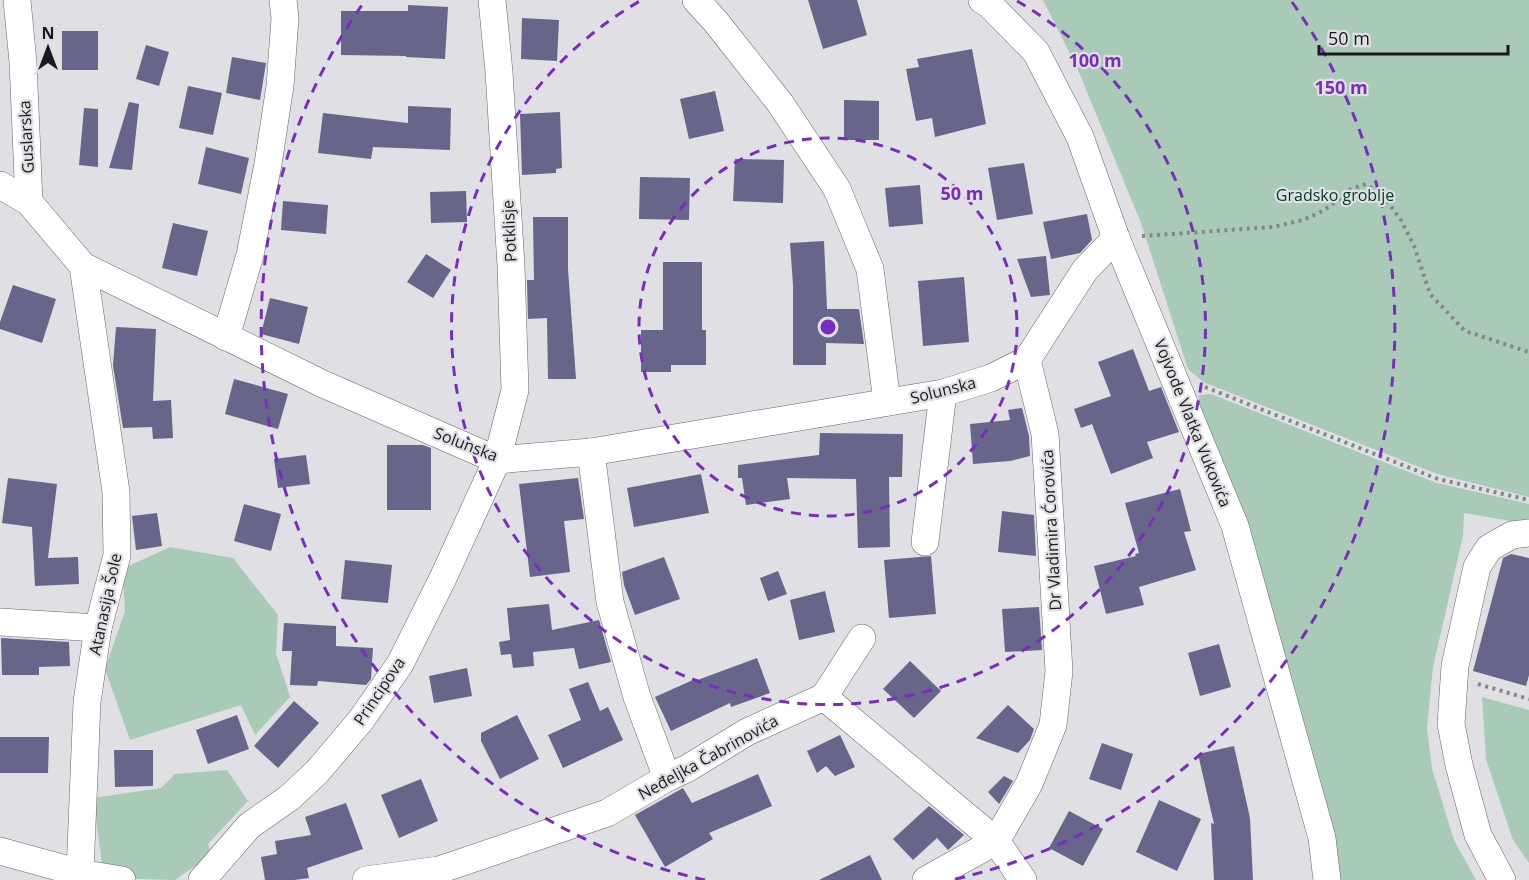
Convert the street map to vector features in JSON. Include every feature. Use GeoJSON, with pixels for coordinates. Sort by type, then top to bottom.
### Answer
{"type":"FeatureCollection","features":[{"type":"Feature","properties":{"kind":"street","name":"Guslarska"},"geometry":{"type":"LineString","coordinates":[[16,0],[23,62],[29,202]]}},
{"type":"Feature","properties":{"kind":"street"},"geometry":{"type":"LineString","coordinates":[[226,337],[250,255],[268,164],[280,86],[285,18],[283,0]]}},
{"type":"Feature","properties":{"kind":"street","name":"Potklisje"},"geometry":{"type":"LineString","coordinates":[[492,0],[499,72],[515,390],[497,460]]}},
{"type":"Feature","properties":{"kind":"street"},"geometry":{"type":"LineString","coordinates":[[696,0],[780,103],[837,189],[870,269],[886,402]]}},
{"type":"Feature","properties":{"kind":"street","name":"Vojvode Vlatka Vukovića"},"geometry":{"type":"LineString","coordinates":[[988,2],[1036,52],[1080,137],[1116,238],[1235,526],[1322,838],[1327,880]]}},
{"type":"Feature","properties":{"kind":"street","name":"Solunska"},"geometry":{"type":"LineString","coordinates":[[0,185],[29,202],[83,266],[323,384],[497,460],[591,452],[943,393],[991,378],[1027,360]]}},
{"type":"Feature","properties":{"kind":"street"},"geometry":{"type":"LineString","coordinates":[[1027,360],[1085,270],[1116,238]]}},
{"type":"Feature","properties":{"kind":"street","name":"Atanasija Šole"},"geometry":{"type":"LineString","coordinates":[[80,873],[87,702],[98,628],[117,555],[116,492],[83,266]]}},
{"type":"Feature","properties":{"kind":"street","name":"Dr Vladimira Ćorovića"},"geometry":{"type":"LineString","coordinates":[[996,841],[1029,784],[1053,725],[1059,671],[1045,434],[1027,360]]}},
{"type":"Feature","properties":{"kind":"street"},"geometry":{"type":"LineString","coordinates":[[925,542],[943,393]]}},
{"type":"Feature","properties":{"kind":"street"},"geometry":{"type":"LineString","coordinates":[[591,452],[610,602],[637,697],[666,778]]}},
{"type":"Feature","properties":{"kind":"street","name":"Principova"},"geometry":{"type":"LineString","coordinates":[[202,880],[249,826],[296,791],[317,772],[362,720],[400,664],[443,578],[497,460]]}},
{"type":"Feature","properties":{"kind":"street"},"geometry":{"type":"LineString","coordinates":[[1502,880],[1478,835],[1459,765],[1451,724],[1454,677],[1477,567],[1489,548],[1512,535],[1529,533]]}},
{"type":"Feature","properties":{"kind":"street"},"geometry":{"type":"LineString","coordinates":[[0,622],[98,628]]}},
{"type":"Feature","properties":{"kind":"street"},"geometry":{"type":"LineString","coordinates":[[862,638],[824,697],[996,841],[1023,880]]}},
{"type":"Feature","properties":{"kind":"street","name":"Neđeljka Čabrinovića"},"geometry":{"type":"LineString","coordinates":[[366,880],[450,867],[607,813],[747,732],[824,697]]}},
{"type":"Feature","properties":{"kind":"street"},"geometry":{"type":"LineString","coordinates":[[926,880],[996,841]]}},
{"type":"Feature","properties":{"kind":"street"},"geometry":{"type":"LineString","coordinates":[[0,851],[80,873],[122,880]]}},
{"type":"Feature","properties":{"kind":"path"},"geometry":{"type":"LineString","coordinates":[[1116,238],[1273,227],[1303,220],[1323,211],[1348,190],[1366,184],[1383,196],[1401,220],[1414,246],[1430,294],[1465,331],[1529,352]]}},
{"type":"Feature","properties":{"kind":"path"},"geometry":{"type":"LineString","coordinates":[[1172,374],[1438,479],[1529,500]]}},
{"type":"Feature","properties":{"kind":"path"},"geometry":{"type":"LineString","coordinates":[[1454,677],[1529,699]]}},
{"type":"Feature","properties":{"kind":"green space","name":"Gradsko groblje"},"geometry":{"type":"Polygon","coordinates":[[[1043,0],[1529,0],[1529,497],[1437,474],[1203,382],[1188,369],[1141,223],[1078,70],[1043,0]]]}},
{"type":"Feature","properties":{"kind":"green space"},"geometry":{"type":"Polygon","coordinates":[[[1211,394],[1437,483],[1529,504],[1529,524],[1464,513],[1463,536],[1433,667],[1427,728],[1432,769],[1454,840],[1476,880],[1333,880],[1199,412],[1199,395],[1211,394]]]}},
{"type":"Feature","properties":{"kind":"green space"},"geometry":{"type":"Polygon","coordinates":[[[170,547],[233,558],[278,615],[276,653],[290,697],[255,735],[241,705],[130,740],[105,669],[125,611],[122,569],[170,547]]]}},
{"type":"Feature","properties":{"kind":"green space"},"geometry":{"type":"Polygon","coordinates":[[[1482,697],[1529,710],[1529,863],[1513,840],[1486,759],[1482,697]]]}},
{"type":"Feature","properties":{"kind":"green space"},"geometry":{"type":"Polygon","coordinates":[[[227,770],[248,801],[208,844],[212,854],[175,880],[104,878],[93,798],[161,788],[175,774],[227,770]]]}},
{"type":"Feature","properties":{"kind":"building"},"geometry":{"type":"Polygon","coordinates":[[[808,0],[857,0],[867,35],[823,49],[808,0]]]}},
{"type":"Feature","properties":{"kind":"building"},"geometry":{"type":"Polygon","coordinates":[[[408,5],[448,7],[445,59],[341,55],[341,11],[408,11],[408,5]]]}},
{"type":"Feature","properties":{"kind":"building"},"geometry":{"type":"Polygon","coordinates":[[[522,18],[559,20],[557,61],[521,59],[522,18]]]}},
{"type":"Feature","properties":{"kind":"building"},"geometry":{"type":"Polygon","coordinates":[[[62,31],[98,31],[98,70],[62,70],[62,31]]]}},
{"type":"Feature","properties":{"kind":"building"},"geometry":{"type":"Polygon","coordinates":[[[146,45],[169,52],[159,86],[136,79],[146,45]]]}},
{"type":"Feature","properties":{"kind":"building"},"geometry":{"type":"Polygon","coordinates":[[[972,49],[986,124],[935,137],[932,118],[916,121],[906,69],[919,67],[917,59],[972,49]]]}},
{"type":"Feature","properties":{"kind":"building"},"geometry":{"type":"Polygon","coordinates":[[[232,57],[266,63],[260,100],[226,93],[232,57]]]}},
{"type":"Feature","properties":{"kind":"building"},"geometry":{"type":"Polygon","coordinates":[[[188,86],[222,93],[213,135],[179,128],[188,86]]]}},
{"type":"Feature","properties":{"kind":"building"},"geometry":{"type":"Polygon","coordinates":[[[715,91],[724,131],[689,139],[680,99],[715,91]]]}},
{"type":"Feature","properties":{"kind":"building"},"geometry":{"type":"Polygon","coordinates":[[[844,100],[879,101],[879,140],[844,140],[844,100]]]}},
{"type":"Feature","properties":{"kind":"building"},"geometry":{"type":"Polygon","coordinates":[[[129,102],[139,104],[132,170],[109,168],[129,102]]]}},
{"type":"Feature","properties":{"kind":"building"},"geometry":{"type":"Polygon","coordinates":[[[408,106],[451,108],[450,150],[373,147],[371,159],[318,153],[323,113],[408,123],[408,106]]]}},
{"type":"Feature","properties":{"kind":"building"},"geometry":{"type":"Polygon","coordinates":[[[84,108],[98,109],[98,167],[79,165],[84,108]]]}},
{"type":"Feature","properties":{"kind":"building"},"geometry":{"type":"Polygon","coordinates":[[[560,112],[562,168],[556,169],[556,173],[522,175],[520,114],[560,112]]]}},
{"type":"Feature","properties":{"kind":"building"},"geometry":{"type":"Polygon","coordinates":[[[206,147],[249,158],[241,194],[198,184],[206,147]]]}},
{"type":"Feature","properties":{"kind":"building"},"geometry":{"type":"Polygon","coordinates":[[[735,159],[784,160],[783,203],[733,201],[735,159]]]}},
{"type":"Feature","properties":{"kind":"building"},"geometry":{"type":"Polygon","coordinates":[[[1024,163],[1033,214],[997,220],[988,168],[1024,163]]]}},
{"type":"Feature","properties":{"kind":"building"},"geometry":{"type":"Polygon","coordinates":[[[640,177],[690,178],[689,220],[639,219],[640,177]]]}},
{"type":"Feature","properties":{"kind":"building"},"geometry":{"type":"Polygon","coordinates":[[[920,185],[923,224],[889,227],[885,188],[920,185]]]}},
{"type":"Feature","properties":{"kind":"building"},"geometry":{"type":"Polygon","coordinates":[[[466,191],[467,222],[431,223],[430,192],[466,191]]]}},
{"type":"Feature","properties":{"kind":"building"},"geometry":{"type":"Polygon","coordinates":[[[283,201],[328,205],[326,234],[281,230],[283,201]]]}},
{"type":"Feature","properties":{"kind":"building"},"geometry":{"type":"Polygon","coordinates":[[[1087,214],[1092,240],[1080,253],[1051,259],[1043,222],[1087,214]]]}},
{"type":"Feature","properties":{"kind":"building"},"geometry":{"type":"Polygon","coordinates":[[[533,217],[568,217],[568,269],[576,379],[548,379],[547,318],[528,319],[527,280],[534,280],[533,217]]]}},
{"type":"Feature","properties":{"kind":"building"},"geometry":{"type":"Polygon","coordinates":[[[173,223],[208,231],[197,276],[162,268],[173,223]]]}},
{"type":"Feature","properties":{"kind":"building"},"geometry":{"type":"Polygon","coordinates":[[[824,241],[827,309],[859,309],[864,344],[826,343],[826,365],[793,365],[793,285],[790,243],[824,241]]]}},
{"type":"Feature","properties":{"kind":"building"},"geometry":{"type":"Polygon","coordinates":[[[426,254],[451,270],[433,298],[407,282],[426,254]]]}},
{"type":"Feature","properties":{"kind":"building"},"geometry":{"type":"Polygon","coordinates":[[[1046,256],[1050,295],[1031,297],[1017,259],[1046,256]]]}},
{"type":"Feature","properties":{"kind":"building"},"geometry":{"type":"Polygon","coordinates":[[[663,262],[702,262],[702,330],[706,330],[706,365],[671,365],[671,372],[641,372],[641,330],[663,330],[663,262]]]}},
{"type":"Feature","properties":{"kind":"building"},"geometry":{"type":"Polygon","coordinates":[[[964,277],[969,342],[923,346],[918,281],[964,277]]]}},
{"type":"Feature","properties":{"kind":"building"},"geometry":{"type":"Polygon","coordinates":[[[13,285],[56,299],[42,343],[0,329],[0,322],[13,285]]]}},
{"type":"Feature","properties":{"kind":"building"},"geometry":{"type":"Polygon","coordinates":[[[270,298],[308,307],[299,344],[261,334],[270,298]]]}},
{"type":"Feature","properties":{"kind":"building"},"geometry":{"type":"Polygon","coordinates":[[[116,327],[156,329],[153,401],[171,400],[173,438],[153,439],[152,427],[123,428],[113,366],[116,327]]]}},
{"type":"Feature","properties":{"kind":"building"},"geometry":{"type":"Polygon","coordinates":[[[1133,349],[1149,391],[1161,387],[1179,432],[1147,442],[1153,458],[1111,474],[1092,424],[1081,428],[1074,409],[1111,396],[1098,362],[1133,349]]]}},
{"type":"Feature","properties":{"kind":"building"},"geometry":{"type":"Polygon","coordinates":[[[234,379],[288,394],[278,429],[225,414],[234,379]]]}},
{"type":"Feature","properties":{"kind":"building"},"geometry":{"type":"Polygon","coordinates":[[[1022,408],[1029,436],[1030,456],[1010,461],[973,464],[970,424],[1010,420],[1008,410],[1022,408]]]}},
{"type":"Feature","properties":{"kind":"building"},"geometry":{"type":"Polygon","coordinates":[[[820,433],[903,434],[902,477],[889,477],[890,547],[858,548],[856,479],[787,478],[790,499],[746,505],[742,478],[738,478],[738,465],[819,455],[820,433]]]}},
{"type":"Feature","properties":{"kind":"building"},"geometry":{"type":"Polygon","coordinates":[[[387,445],[423,445],[431,448],[431,510],[387,510],[387,445]]]}},
{"type":"Feature","properties":{"kind":"building"},"geometry":{"type":"Polygon","coordinates":[[[306,455],[310,484],[278,488],[274,459],[306,455]]]}},
{"type":"Feature","properties":{"kind":"building"},"geometry":{"type":"Polygon","coordinates":[[[701,474],[709,513],[634,527],[627,488],[701,474]]]}},
{"type":"Feature","properties":{"kind":"building"},"geometry":{"type":"Polygon","coordinates":[[[8,478],[57,484],[48,558],[78,557],[79,584],[35,586],[32,527],[2,523],[8,478]]]}},
{"type":"Feature","properties":{"kind":"building"},"geometry":{"type":"Polygon","coordinates":[[[578,478],[584,519],[564,521],[570,572],[530,577],[519,484],[578,478]]]}},
{"type":"Feature","properties":{"kind":"building"},"geometry":{"type":"Polygon","coordinates":[[[1180,489],[1191,531],[1184,532],[1196,570],[1139,587],[1144,605],[1106,614],[1094,566],[1136,556],[1135,554],[1139,553],[1125,503],[1180,489]]]}},
{"type":"Feature","properties":{"kind":"building"},"geometry":{"type":"Polygon","coordinates":[[[244,504],[281,514],[271,551],[234,541],[244,504]]]}},
{"type":"Feature","properties":{"kind":"building"},"geometry":{"type":"Polygon","coordinates":[[[1002,511],[1034,515],[1036,556],[998,552],[1002,511]]]}},
{"type":"Feature","properties":{"kind":"building"},"geometry":{"type":"Polygon","coordinates":[[[157,513],[162,546],[136,550],[132,516],[157,513]]]}},
{"type":"Feature","properties":{"kind":"building"},"geometry":{"type":"Polygon","coordinates":[[[1511,554],[1529,558],[1529,675],[1526,686],[1473,671],[1503,558],[1511,554]]]}},
{"type":"Feature","properties":{"kind":"building"},"geometry":{"type":"Polygon","coordinates":[[[931,556],[936,614],[889,618],[884,560],[931,556]]]}},
{"type":"Feature","properties":{"kind":"building"},"geometry":{"type":"Polygon","coordinates":[[[664,557],[680,599],[635,615],[624,585],[622,572],[664,557]]]}},
{"type":"Feature","properties":{"kind":"building"},"geometry":{"type":"Polygon","coordinates":[[[345,560],[392,565],[388,603],[341,599],[345,560]]]}},
{"type":"Feature","properties":{"kind":"building"},"geometry":{"type":"Polygon","coordinates":[[[778,571],[787,594],[768,601],[760,578],[778,571]]]}},
{"type":"Feature","properties":{"kind":"building"},"geometry":{"type":"Polygon","coordinates":[[[825,591],[835,632],[799,640],[790,600],[825,591]]]}},
{"type":"Feature","properties":{"kind":"building"},"geometry":{"type":"Polygon","coordinates":[[[549,604],[552,630],[599,620],[611,662],[579,669],[574,648],[533,652],[534,666],[513,668],[511,654],[501,655],[499,642],[510,640],[507,608],[549,604]]]}},
{"type":"Feature","properties":{"kind":"building"},"geometry":{"type":"Polygon","coordinates":[[[1039,607],[1042,650],[1005,652],[1002,609],[1039,607]]]}},
{"type":"Feature","properties":{"kind":"building"},"geometry":{"type":"Polygon","coordinates":[[[284,623],[336,626],[336,646],[373,648],[371,679],[366,685],[318,681],[317,686],[290,685],[292,651],[282,651],[284,623]]]}},
{"type":"Feature","properties":{"kind":"building"},"geometry":{"type":"Polygon","coordinates":[[[1,638],[69,642],[70,666],[39,667],[39,675],[2,675],[1,638]]]}},
{"type":"Feature","properties":{"kind":"building"},"geometry":{"type":"Polygon","coordinates":[[[1219,644],[1231,687],[1200,696],[1188,653],[1219,644]]]}},
{"type":"Feature","properties":{"kind":"building"},"geometry":{"type":"Polygon","coordinates":[[[757,658],[770,693],[731,707],[730,703],[671,731],[655,697],[695,679],[695,681],[757,658]]]}},
{"type":"Feature","properties":{"kind":"building"},"geometry":{"type":"Polygon","coordinates":[[[910,661],[941,691],[914,718],[883,689],[910,661]]]}},
{"type":"Feature","properties":{"kind":"building"},"geometry":{"type":"Polygon","coordinates":[[[467,668],[472,696],[434,703],[429,676],[467,668]]]}},
{"type":"Feature","properties":{"kind":"building"},"geometry":{"type":"Polygon","coordinates":[[[588,682],[600,711],[608,707],[623,740],[563,768],[548,735],[581,720],[569,689],[588,682]]]}},
{"type":"Feature","properties":{"kind":"building"},"geometry":{"type":"Polygon","coordinates":[[[294,701],[319,723],[278,768],[254,746],[294,701]]]}},
{"type":"Feature","properties":{"kind":"building"},"geometry":{"type":"Polygon","coordinates":[[[1008,705],[1034,729],[1030,740],[1018,753],[976,738],[1008,705]]]}},
{"type":"Feature","properties":{"kind":"building"},"geometry":{"type":"Polygon","coordinates":[[[237,715],[249,749],[208,764],[196,730],[237,715]]]}},
{"type":"Feature","properties":{"kind":"building"},"geometry":{"type":"Polygon","coordinates":[[[517,715],[539,759],[500,779],[481,741],[481,733],[517,715]]]}},
{"type":"Feature","properties":{"kind":"building"},"geometry":{"type":"Polygon","coordinates":[[[840,735],[855,767],[835,776],[826,766],[817,773],[807,751],[840,735]]]}},
{"type":"Feature","properties":{"kind":"building"},"geometry":{"type":"Polygon","coordinates":[[[0,737],[49,737],[48,773],[0,773],[0,737]]]}},
{"type":"Feature","properties":{"kind":"building"},"geometry":{"type":"Polygon","coordinates":[[[1102,743],[1133,754],[1121,790],[1089,779],[1102,743]]]}},
{"type":"Feature","properties":{"kind":"building"},"geometry":{"type":"Polygon","coordinates":[[[1234,746],[1250,818],[1253,880],[1214,880],[1211,823],[1214,824],[1198,754],[1234,746]]]}},
{"type":"Feature","properties":{"kind":"building"},"geometry":{"type":"Polygon","coordinates":[[[114,750],[153,750],[153,786],[115,787],[114,750]]]}},
{"type":"Feature","properties":{"kind":"building"},"geometry":{"type":"Polygon","coordinates":[[[758,774],[772,806],[709,833],[713,839],[665,867],[635,815],[683,788],[692,803],[758,774]]]}},
{"type":"Feature","properties":{"kind":"building"},"geometry":{"type":"Polygon","coordinates":[[[1004,776],[1013,781],[999,804],[988,792],[1004,776]]]}},
{"type":"Feature","properties":{"kind":"building"},"geometry":{"type":"Polygon","coordinates":[[[421,779],[438,821],[399,838],[381,795],[421,779]]]}},
{"type":"Feature","properties":{"kind":"building"},"geometry":{"type":"Polygon","coordinates":[[[1159,800],[1201,819],[1177,871],[1136,852],[1159,800]]]}},
{"type":"Feature","properties":{"kind":"building"},"geometry":{"type":"Polygon","coordinates":[[[346,803],[363,849],[307,868],[309,878],[265,880],[261,857],[277,854],[275,841],[311,835],[305,817],[346,803]]]}},
{"type":"Feature","properties":{"kind":"building"},"geometry":{"type":"Polygon","coordinates":[[[929,806],[964,835],[948,850],[937,838],[913,860],[893,839],[929,806]]]}},
{"type":"Feature","properties":{"kind":"building"},"geometry":{"type":"Polygon","coordinates":[[[1069,811],[1103,829],[1083,866],[1049,848],[1069,811]]]}},
{"type":"Feature","properties":{"kind":"building"},"geometry":{"type":"Polygon","coordinates":[[[870,855],[882,880],[819,880],[870,855]]]}}]}
